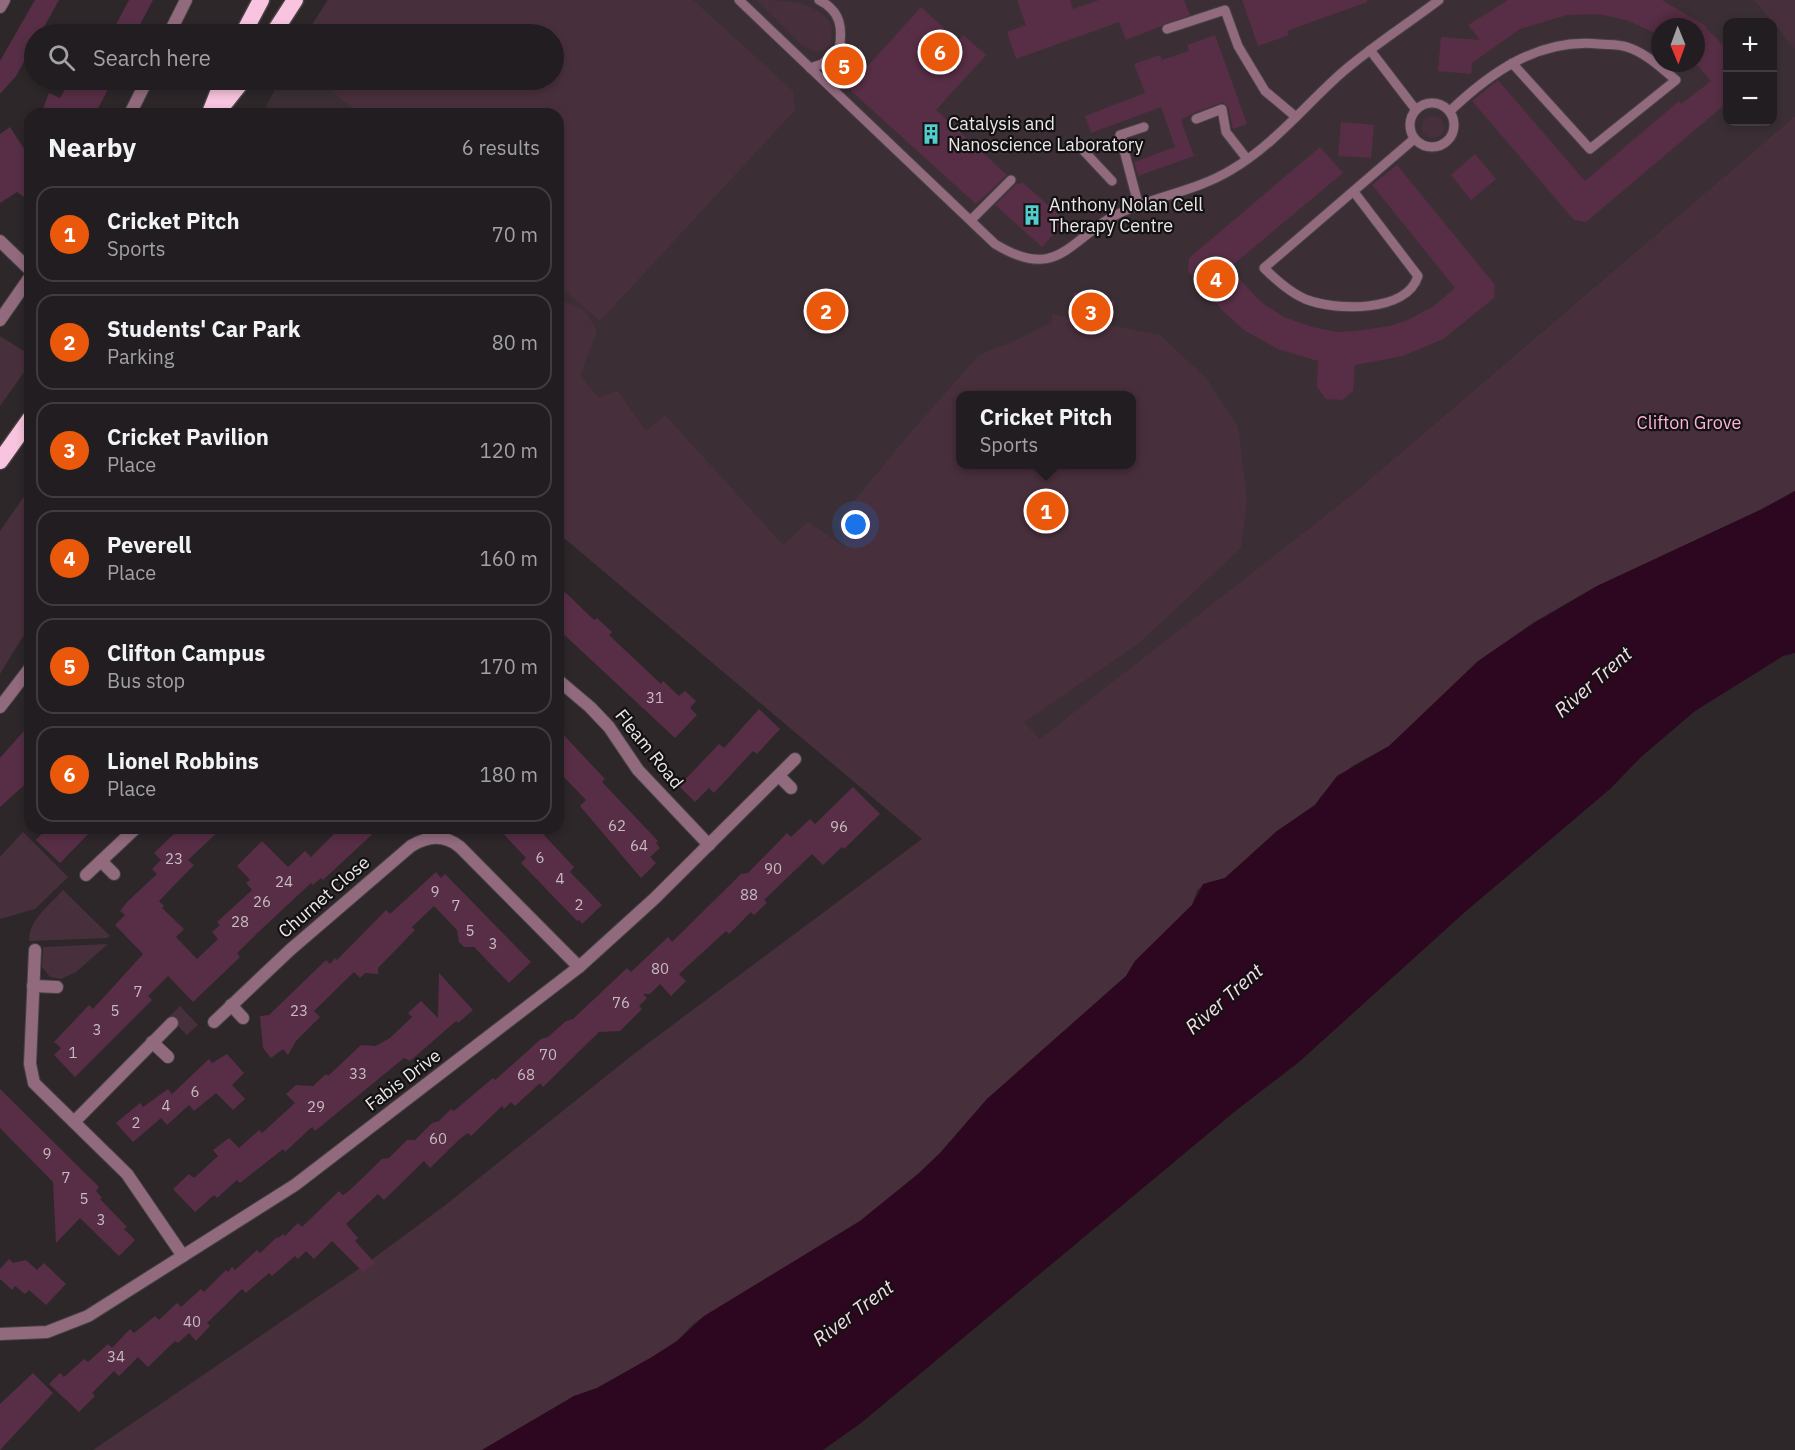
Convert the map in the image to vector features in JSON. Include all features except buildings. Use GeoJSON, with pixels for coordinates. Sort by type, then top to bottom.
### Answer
{"type":"FeatureCollection","features":[{"type":"Feature","properties":{"kind":"highway"},"geometry":{"type":"LineString","coordinates":[[248,24],[261,0]]}},
{"type":"Feature","properties":{"kind":"highway"},"geometry":{"type":"LineString","coordinates":[[279,24],[295,0]]}},
{"type":"Feature","properties":{"kind":"highway"},"geometry":{"type":"LineString","coordinates":[[212,108],[219,90]]}},
{"type":"Feature","properties":{"kind":"highway"},"geometry":{"type":"LineString","coordinates":[[221,108],[235,90]]}},
{"type":"Feature","properties":{"kind":"highway"},"geometry":{"type":"LineString","coordinates":[[0,461],[24,427]]}},
{"type":"Feature","properties":{"kind":"street"},"geometry":{"type":"LineString","coordinates":[[0,7],[4,0]]}},
{"type":"Feature","properties":{"kind":"street"},"geometry":{"type":"LineString","coordinates":[[174,24],[186,0]]}},
{"type":"Feature","properties":{"kind":"street"},"geometry":{"type":"LineString","coordinates":[[133,108],[142,90]]}},
{"type":"Feature","properties":{"kind":"street"},"geometry":{"type":"LineString","coordinates":[[0,241],[24,264]]}},
{"type":"Feature","properties":{"kind":"street"},"geometry":{"type":"LineString","coordinates":[[0,320],[24,286]]}},
{"type":"Feature","properties":{"kind":"street"},"geometry":{"type":"LineString","coordinates":[[0,707],[24,676]]}},
{"type":"Feature","properties":{"kind":"street","name":"Fleam Road"},"geometry":{"type":"LineString","coordinates":[[564,685],[609,727],[638,770],[709,845]]}},
{"type":"Feature","properties":{"kind":"street","name":"Fabis Drive"},"geometry":{"type":"LineString","coordinates":[[0,1334],[28,1334],[69,1325],[295,1185],[579,967],[709,845],[795,759]]}},
{"type":"Feature","properties":{"kind":"street"},"geometry":{"type":"LineString","coordinates":[[779,776],[791,788]]}},
{"type":"Feature","properties":{"kind":"street"},"geometry":{"type":"LineString","coordinates":[[86,875],[130,834]]}},
{"type":"Feature","properties":{"kind":"street","name":"Churnet Close"},"geometry":{"type":"LineString","coordinates":[[214,1022],[290,950],[411,846],[432,837],[453,841],[460,847],[579,967]]}},
{"type":"Feature","properties":{"kind":"street"},"geometry":{"type":"LineString","coordinates":[[101,861],[114,874]]}},
{"type":"Feature","properties":{"kind":"street"},"geometry":{"type":"LineString","coordinates":[[34,950],[31,1073],[34,1083],[139,1189],[183,1256]]}},
{"type":"Feature","properties":{"kind":"street"},"geometry":{"type":"LineString","coordinates":[[33,986],[57,987]]}},
{"type":"Feature","properties":{"kind":"street"},"geometry":{"type":"LineString","coordinates":[[231,1005],[243,1018]]}},
{"type":"Feature","properties":{"kind":"street"},"geometry":{"type":"LineString","coordinates":[[74,1122],[172,1023]]}},
{"type":"Feature","properties":{"kind":"street"},"geometry":{"type":"LineString","coordinates":[[152,1042],[168,1057]]}},
{"type":"Feature","properties":{"kind":"lane"},"geometry":{"type":"LineString","coordinates":[[740,0],[995,244],[1009,252],[1045,258],[1059,256],[1112,217],[1196,189],[1247,159],[1296,117],[1336,78],[1439,0]]}},
{"type":"Feature","properties":{"kind":"lane"},"geometry":{"type":"LineString","coordinates":[[810,68],[822,64],[839,50],[842,31],[837,13],[819,0]]}},
{"type":"Feature","properties":{"kind":"lane"},"geometry":{"type":"LineString","coordinates":[[1167,29],[1225,10],[1238,46],[1265,91],[1296,117]]}},
{"type":"Feature","properties":{"kind":"lane"},"geometry":{"type":"LineString","coordinates":[[1450,111],[1486,79],[1512,63],[1548,47],[1565,44],[1626,47],[1647,57],[1676,80],[1590,149],[1512,63]]}},
{"type":"Feature","properties":{"kind":"lane"},"geometry":{"type":"LineString","coordinates":[[1370,50],[1416,110]]}},
{"type":"Feature","properties":{"kind":"lane"},"geometry":{"type":"LineString","coordinates":[[1427,103],[1439,104],[1450,111],[1454,120],[1454,130],[1450,139],[1442,146],[1422,146],[1414,139],[1409,124],[1416,110],[1427,103]]}},
{"type":"Feature","properties":{"kind":"lane"},"geometry":{"type":"LineString","coordinates":[[1196,119],[1222,109],[1226,132],[1247,159]]}},
{"type":"Feature","properties":{"kind":"lane"},"geometry":{"type":"LineString","coordinates":[[1139,207],[1120,135],[1144,127]]}},
{"type":"Feature","properties":{"kind":"lane"},"geometry":{"type":"LineString","coordinates":[[1354,192],[1418,276],[1415,286],[1397,300],[1378,304],[1329,304],[1306,299],[1283,286],[1264,268],[1414,139]]}},
{"type":"Feature","properties":{"kind":"lane"},"geometry":{"type":"LineString","coordinates":[[1082,149],[1112,182]]}},
{"type":"Feature","properties":{"kind":"lane"},"geometry":{"type":"LineString","coordinates":[[971,220],[1011,180]]}},
{"type":"Feature","properties":{"kind":"shaded area"},"geometry":{"type":"Polygon","coordinates":[[[328,0],[1795,0],[1795,116],[1350,496],[1040,740],[564,536],[564,108],[265,108],[275,90],[564,90],[564,24],[312,24],[328,0]]]}},
{"type":"Feature","properties":{"kind":"green space"},"geometry":{"type":"Polygon","coordinates":[[[328,0],[693,0],[793,91],[795,110],[600,321],[564,290],[564,108],[352,108],[331,90],[564,90],[564,24],[312,24],[328,0]]]}},
{"type":"Feature","properties":{"kind":"green space"},"geometry":{"type":"Polygon","coordinates":[[[757,0],[798,3],[818,11],[831,25],[831,43],[826,49],[815,52],[801,44],[757,0]]]}},
{"type":"Feature","properties":{"kind":"green space"},"geometry":{"type":"Polygon","coordinates":[[[1754,0],[1795,0],[1795,49],[1777,27],[1777,18],[1769,18],[1754,0]]]}},
{"type":"Feature","properties":{"kind":"green space"},"geometry":{"type":"Polygon","coordinates":[[[1433,116],[1441,119],[1444,127],[1441,135],[1433,138],[1425,135],[1422,127],[1425,119],[1433,116]]]}},
{"type":"Feature","properties":{"kind":"green space","name":"Clifton Grove"},"geometry":{"type":"Polygon","coordinates":[[[1795,116],[1795,491],[1760,510],[1597,586],[1534,622],[1487,655],[1389,746],[1352,766],[1322,795],[1315,805],[1277,831],[1225,878],[1209,882],[1197,890],[1192,905],[1135,961],[1126,976],[987,1099],[940,1153],[918,1174],[860,1221],[694,1323],[677,1341],[652,1357],[597,1388],[574,1396],[482,1450],[93,1450],[363,1266],[443,1207],[635,1053],[922,839],[564,538],[564,302],[585,311],[597,331],[580,376],[599,398],[617,390],[646,431],[665,415],[783,545],[808,522],[846,548],[837,522],[911,432],[979,355],[1015,341],[1052,322],[1052,314],[1160,335],[1207,379],[1238,427],[1247,500],[1241,548],[1139,643],[1024,722],[1040,739],[1350,496],[1795,116]]]}},
{"type":"Feature","properties":{"kind":"green space"},"geometry":{"type":"Polygon","coordinates":[[[0,336],[24,351],[24,372],[0,406],[0,336]]]}},
{"type":"Feature","properties":{"kind":"green space"},"geometry":{"type":"Polygon","coordinates":[[[24,497],[24,635],[0,674],[0,531],[24,497]]]}},
{"type":"Feature","properties":{"kind":"green space"},"geometry":{"type":"Polygon","coordinates":[[[23,832],[68,877],[35,909],[0,919],[0,857],[23,832]]]}},
{"type":"Feature","properties":{"kind":"green space"},"geometry":{"type":"Polygon","coordinates":[[[63,890],[110,936],[107,938],[29,941],[36,919],[63,890]]]}},
{"type":"Feature","properties":{"kind":"green space"},"geometry":{"type":"Polygon","coordinates":[[[108,944],[76,972],[61,979],[50,977],[42,967],[43,947],[108,944]]]}},
{"type":"Feature","properties":{"kind":"green space"},"geometry":{"type":"Polygon","coordinates":[[[180,1006],[198,1025],[187,1035],[169,1017],[180,1006]]]}},
{"type":"Feature","properties":{"kind":"water","name":"River Trent"},"geometry":{"type":"Polygon","coordinates":[[[1795,491],[1795,653],[1783,656],[1695,711],[1641,757],[1610,789],[1465,912],[1299,1062],[1233,1113],[861,1423],[823,1450],[482,1450],[574,1396],[597,1388],[652,1357],[677,1341],[704,1316],[860,1221],[918,1174],[940,1153],[987,1099],[1126,976],[1135,961],[1192,905],[1203,884],[1225,878],[1277,831],[1315,805],[1337,776],[1389,746],[1478,661],[1534,623],[1597,586],[1760,510],[1795,491]]]}},
{"type":"Feature","properties":{"kind":"place","name":"Lionel Robbins"},"geometry":{"type":"Point","coordinates":[940,52]}},
{"type":"Feature","properties":{"kind":"place","name":"Clifton Campus"},"geometry":{"type":"Point","coordinates":[844,66]}},
{"type":"Feature","properties":{"kind":"place","name":"Catalysis and Nanoscience Laboratory"},"geometry":{"type":"Point","coordinates":[931,134]}},
{"type":"Feature","properties":{"kind":"place","name":"Anthony Nolan Cell Therapy Centre"},"geometry":{"type":"Point","coordinates":[1032,215]}},
{"type":"Feature","properties":{"kind":"place","name":"Peverell"},"geometry":{"type":"Point","coordinates":[1216,279]}},
{"type":"Feature","properties":{"kind":"place","name":"Students' Car Park"},"geometry":{"type":"Point","coordinates":[826,311]}},
{"type":"Feature","properties":{"kind":"place","name":"Cricket Pavilion"},"geometry":{"type":"Point","coordinates":[1091,312]}},
{"type":"Feature","properties":{"kind":"place","name":"Cricket Pitch"},"geometry":{"type":"Point","coordinates":[1046,511]}}]}
